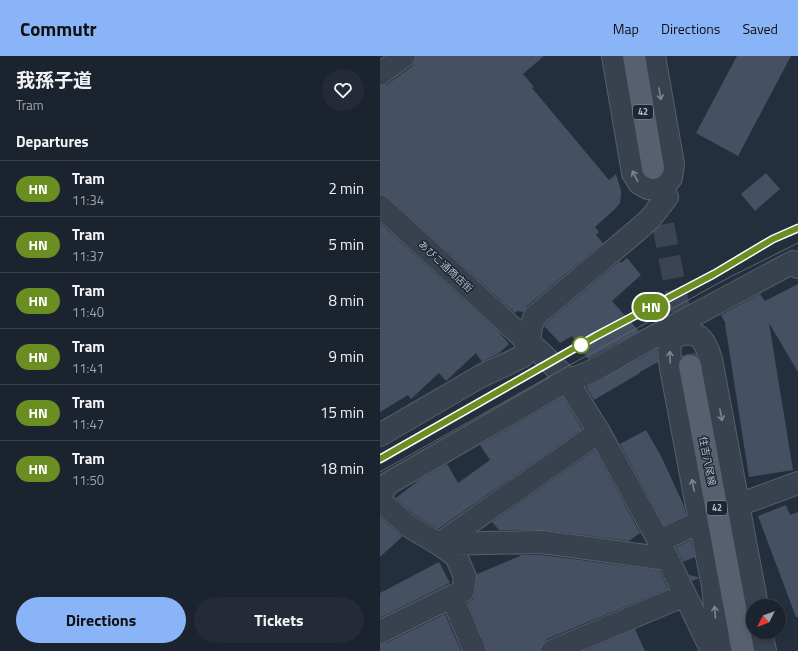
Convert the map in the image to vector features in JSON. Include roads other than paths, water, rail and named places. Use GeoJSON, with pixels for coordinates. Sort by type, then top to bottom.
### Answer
{"type":"FeatureCollection","features":[{"type":"Feature","properties":{"kind":"main road","name":"42"},"geometry":{"type":"LineString","coordinates":[[634,56],[653,168]]}},
{"type":"Feature","properties":{"kind":"main road","name":"住吉八尾線"},"geometry":{"type":"LineString","coordinates":[[690,366],[743,651]]}},
{"type":"Feature","properties":{"kind":"street"},"geometry":{"type":"LineString","coordinates":[[380,74],[404,56]]}},
{"type":"Feature","properties":{"kind":"street"},"geometry":{"type":"LineString","coordinates":[[613,56],[633,173],[639,183],[648,188],[662,188],[671,178],[673,164],[654,56]]}},
{"type":"Feature","properties":{"kind":"street"},"geometry":{"type":"LineString","coordinates":[[380,435],[481,376],[523,356],[529,343],[531,326],[535,316],[650,219],[667,197],[662,188]]}},
{"type":"Feature","properties":{"kind":"street","name":"あびこ通商店街"},"geometry":{"type":"LineString","coordinates":[[380,206],[551,362],[568,380],[599,432],[664,550],[712,651]]}},
{"type":"Feature","properties":{"kind":"street"},"geometry":{"type":"LineString","coordinates":[[380,494],[389,483],[568,380],[594,370],[793,262],[798,267]]}},
{"type":"Feature","properties":{"kind":"street"},"geometry":{"type":"LineString","coordinates":[[720,651],[713,585],[669,354],[674,337],[680,334],[690,332],[700,336],[707,346],[711,359],[756,599]]}},
{"type":"Feature","properties":{"kind":"street"},"geometry":{"type":"LineString","coordinates":[[448,550],[599,432]]}},
{"type":"Feature","properties":{"kind":"street"},"geometry":{"type":"LineString","coordinates":[[738,505],[798,482]]}},
{"type":"Feature","properties":{"kind":"street"},"geometry":{"type":"LineString","coordinates":[[380,500],[407,525],[448,550],[465,577],[463,591],[380,632]]}},
{"type":"Feature","properties":{"kind":"street"},"geometry":{"type":"LineString","coordinates":[[448,550],[542,542],[664,550],[700,522]]}},
{"type":"Feature","properties":{"kind":"street"},"geometry":{"type":"LineString","coordinates":[[552,651],[685,594],[713,585]]}},
{"type":"Feature","properties":{"kind":"street"},"geometry":{"type":"LineString","coordinates":[[452,597],[475,651]]}},
{"type":"Feature","properties":{"kind":"street"},"geometry":{"type":"LineString","coordinates":[[763,639],[765,651]]}},
{"type":"Feature","properties":{"kind":"tunnel"},"geometry":{"type":"LineString","coordinates":[[657,192],[690,366]]}},
{"type":"Feature","properties":{"kind":"tram line"},"geometry":{"type":"LineString","coordinates":[[380,459],[596,336],[714,274],[773,239],[798,228]]}},
{"type":"Feature","properties":{"kind":"tram line","name":"HN"},"geometry":{"type":"LineString","coordinates":[[380,459],[596,336],[714,274],[773,239],[798,228]]}},
{"type":"Feature","properties":{"kind":"tram line"},"geometry":{"type":"LineString","coordinates":[[380,472],[728,278],[798,243]]}}]}
